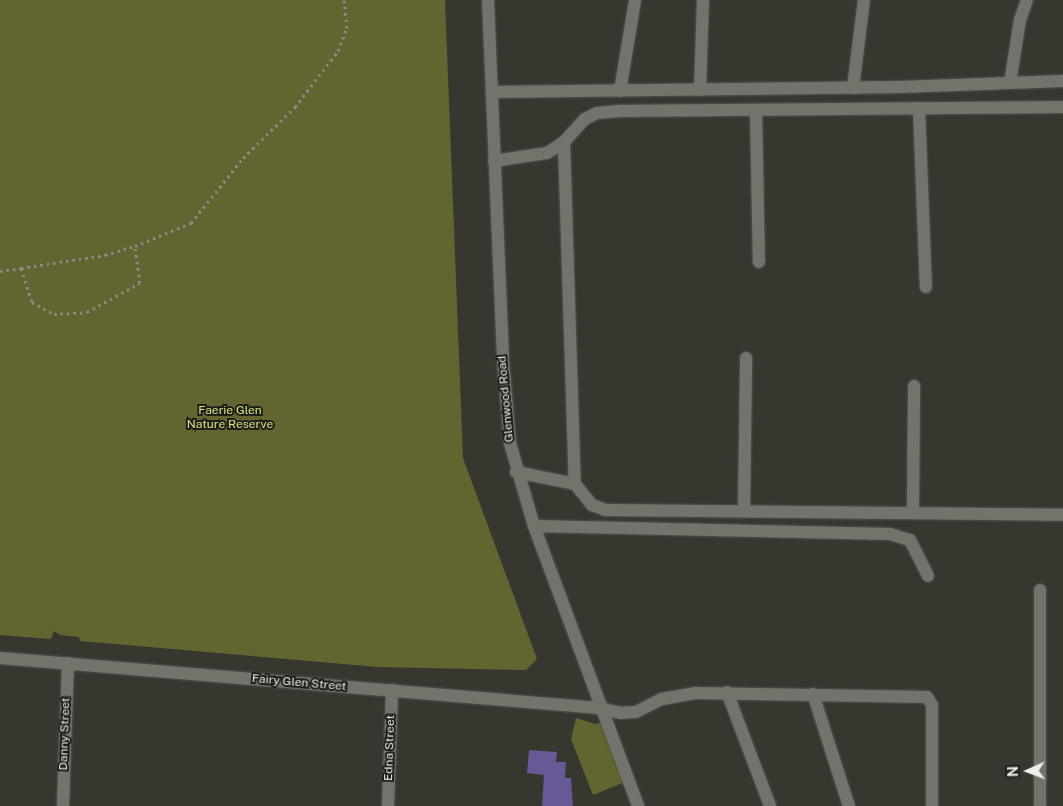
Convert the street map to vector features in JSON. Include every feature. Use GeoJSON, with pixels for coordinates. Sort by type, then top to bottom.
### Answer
{"type":"FeatureCollection","features":[{"type":"Feature","properties":{"kind":"street","name":"Glenwood Road"},"geometry":{"type":"LineString","coordinates":[[488,0],[505,411],[516,472],[599,708],[638,806]]}},
{"type":"Feature","properties":{"kind":"street"},"geometry":{"type":"LineString","coordinates":[[620,91],[634,0]]}},
{"type":"Feature","properties":{"kind":"street"},"geometry":{"type":"LineString","coordinates":[[700,90],[703,0]]}},
{"type":"Feature","properties":{"kind":"street"},"geometry":{"type":"LineString","coordinates":[[853,88],[864,0]]}},
{"type":"Feature","properties":{"kind":"street"},"geometry":{"type":"LineString","coordinates":[[1010,82],[1020,20],[1027,0]]}},
{"type":"Feature","properties":{"kind":"street"},"geometry":{"type":"LineString","coordinates":[[492,92],[853,88],[1063,81]]}},
{"type":"Feature","properties":{"kind":"street"},"geometry":{"type":"LineString","coordinates":[[494,161],[547,152],[564,142],[577,124],[596,113],[1063,107]]}},
{"type":"Feature","properties":{"kind":"street"},"geometry":{"type":"LineString","coordinates":[[919,108],[926,287]]}},
{"type":"Feature","properties":{"kind":"street"},"geometry":{"type":"LineString","coordinates":[[756,111],[759,262]]}},
{"type":"Feature","properties":{"kind":"street"},"geometry":{"type":"LineString","coordinates":[[564,142],[575,484],[592,505],[606,510],[744,510],[1063,515]]}},
{"type":"Feature","properties":{"kind":"street"},"geometry":{"type":"LineString","coordinates":[[744,510],[746,358]]}},
{"type":"Feature","properties":{"kind":"street"},"geometry":{"type":"LineString","coordinates":[[914,386],[914,512]]}},
{"type":"Feature","properties":{"kind":"street"},"geometry":{"type":"LineString","coordinates":[[516,472],[575,484]]}},
{"type":"Feature","properties":{"kind":"street"},"geometry":{"type":"LineString","coordinates":[[534,526],[890,534],[910,540],[928,576]]}},
{"type":"Feature","properties":{"kind":"street"},"geometry":{"type":"LineString","coordinates":[[1040,590],[1040,806]]}},
{"type":"Feature","properties":{"kind":"street","name":"Fairy Glen Street"},"geometry":{"type":"LineString","coordinates":[[0,658],[599,708],[620,713],[636,712],[662,699],[727,692],[927,697],[932,705],[932,806]]}},
{"type":"Feature","properties":{"kind":"street","name":"Danny Street"},"geometry":{"type":"LineString","coordinates":[[63,806],[68,663]]}},
{"type":"Feature","properties":{"kind":"street","name":"Edna Street"},"geometry":{"type":"LineString","coordinates":[[388,806],[392,690]]}},
{"type":"Feature","properties":{"kind":"street"},"geometry":{"type":"LineString","coordinates":[[727,692],[770,806]]}},
{"type":"Feature","properties":{"kind":"street"},"geometry":{"type":"LineString","coordinates":[[813,694],[849,806]]}},
{"type":"Feature","properties":{"kind":"path"},"geometry":{"type":"LineString","coordinates":[[0,270],[105,255],[135,246],[191,223],[244,158],[296,107],[338,51],[347,28],[344,0]]}},
{"type":"Feature","properties":{"kind":"path"},"geometry":{"type":"LineString","coordinates":[[21,268],[32,302],[54,314],[87,312],[140,283],[135,246]]}},
{"type":"Feature","properties":{"kind":"green space","name":"Faerie Glen Nature Reserve"},"geometry":{"type":"Polygon","coordinates":[[[0,0],[445,0],[463,458],[537,659],[526,670],[378,667],[80,641],[79,637],[60,635],[54,631],[51,639],[0,635],[0,0]]]}},
{"type":"Feature","properties":{"kind":"green space"},"geometry":{"type":"Polygon","coordinates":[[[576,718],[595,724],[607,722],[625,782],[593,795],[571,739],[576,718]]]}},
{"type":"Feature","properties":{"kind":"building"},"geometry":{"type":"Polygon","coordinates":[[[529,750],[557,752],[556,762],[566,762],[565,778],[571,778],[573,806],[542,806],[544,775],[527,773],[529,750]]]}}]}
